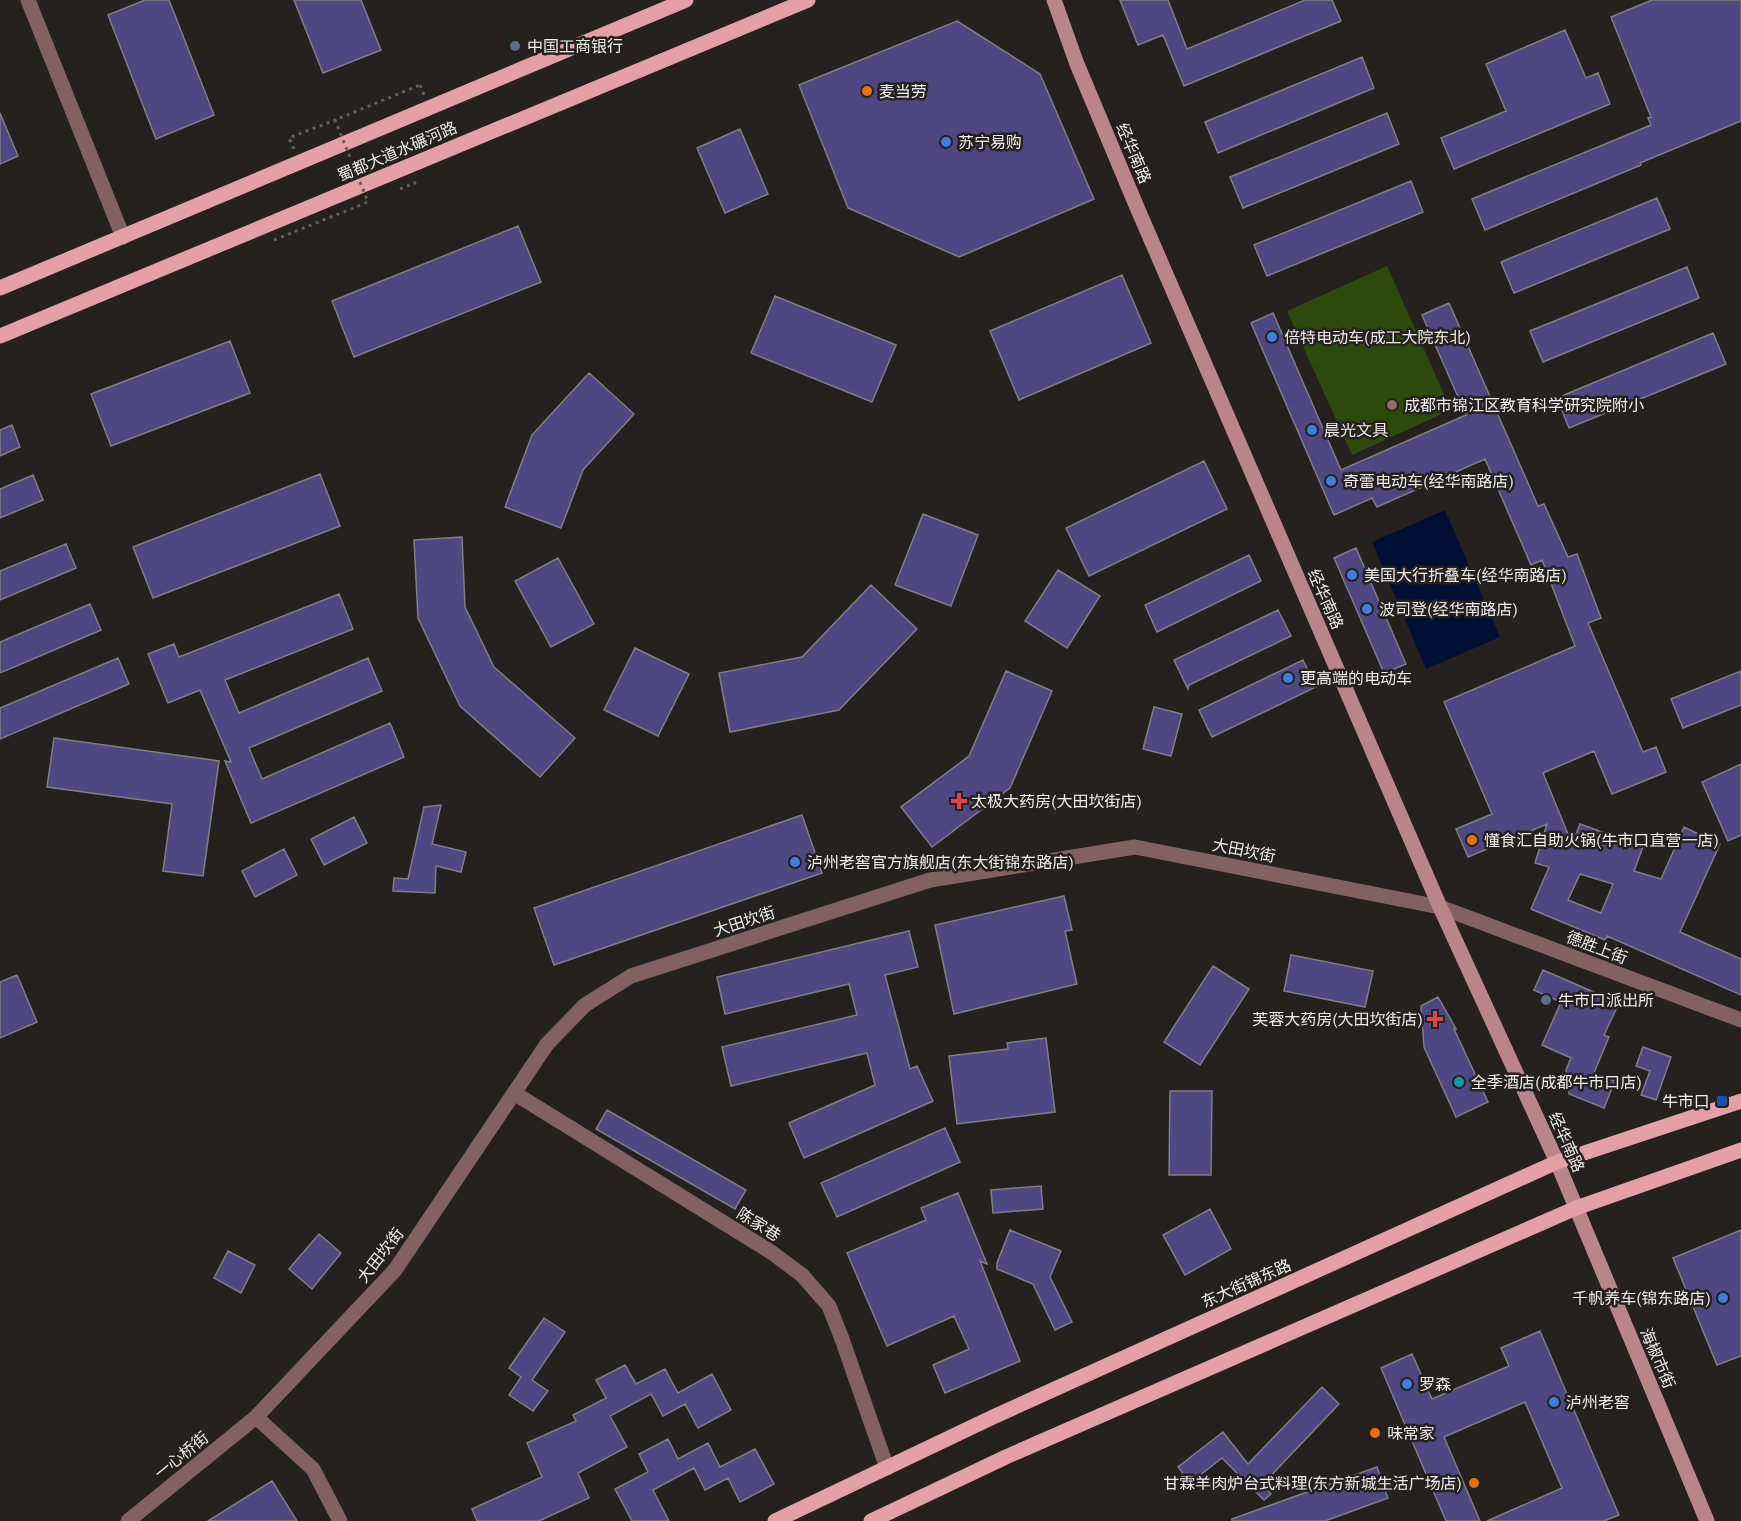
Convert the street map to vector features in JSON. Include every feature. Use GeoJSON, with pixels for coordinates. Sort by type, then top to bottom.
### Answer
{"type":"FeatureCollection","features":[{"type":"Feature","properties":{"kind":"main road","name":"蜀都大道水碾河路"},"geometry":{"type":"LineString","coordinates":[[0,288],[686,0]]}},
{"type":"Feature","properties":{"kind":"main road","name":"蜀都大道水碾河路"},"geometry":{"type":"LineString","coordinates":[[0,336],[808,0]]}},
{"type":"Feature","properties":{"kind":"main road","name":"东大街锦东路"},"geometry":{"type":"LineString","coordinates":[[775,1521],[993,1418],[1557,1162],[1741,1101]]}},
{"type":"Feature","properties":{"kind":"main road"},"geometry":{"type":"LineString","coordinates":[[872,1521],[1008,1456],[1576,1208],[1741,1150]]}},
{"type":"Feature","properties":{"kind":"street"},"geometry":{"type":"LineString","coordinates":[[28,0],[123,237]]}},
{"type":"Feature","properties":{"kind":"street","name":"经华南路"},"geometry":{"type":"LineString","coordinates":[[1054,0],[1077,64],[1136,205],[1440,907],[1576,1208]]}},
{"type":"Feature","properties":{"kind":"street","name":"大田坎街"},"geometry":{"type":"LineString","coordinates":[[256,1417],[395,1270],[547,1044],[585,1005],[631,976],[930,880],[1135,847],[1440,907]]}},
{"type":"Feature","properties":{"kind":"street","name":"德胜上街"},"geometry":{"type":"LineString","coordinates":[[1440,907],[1741,1020]]}},
{"type":"Feature","properties":{"kind":"street","name":"陈家巷"},"geometry":{"type":"LineString","coordinates":[[514,1093],[771,1252],[802,1275],[829,1306],[887,1468]]}},
{"type":"Feature","properties":{"kind":"street","name":"海椒市街"},"geometry":{"type":"LineString","coordinates":[[1576,1208],[1707,1521]]}},
{"type":"Feature","properties":{"kind":"street"},"geometry":{"type":"LineString","coordinates":[[256,1417],[313,1469],[340,1521]]}},
{"type":"Feature","properties":{"kind":"street","name":"一心桥街"},"geometry":{"type":"LineString","coordinates":[[128,1521],[256,1417]]}},
{"type":"Feature","properties":{"kind":"path"},"geometry":{"type":"LineString","coordinates":[[289,138],[420,85]]}},
{"type":"Feature","properties":{"kind":"path"},"geometry":{"type":"LineString","coordinates":[[274,240],[368,202],[335,120]]}},
{"type":"Feature","properties":{"kind":"green space"},"geometry":{"type":"Polygon","coordinates":[[[1387,266],[1451,410],[1352,455],[1287,311],[1387,266]]]}},
{"type":"Feature","properties":{"kind":"water"},"geometry":{"type":"Polygon","coordinates":[[[1445,510],[1500,637],[1426,669],[1372,542],[1445,510]]]}},
{"type":"Feature","properties":{"kind":"building"},"geometry":{"type":"Polygon","coordinates":[[[145,0],[169,0],[214,115],[156,139],[108,15],[145,0]]]}},
{"type":"Feature","properties":{"kind":"building"},"geometry":{"type":"Polygon","coordinates":[[[294,0],[361,0],[381,50],[323,73],[294,0]]]}},
{"type":"Feature","properties":{"kind":"building"},"geometry":{"type":"Polygon","coordinates":[[[1120,0],[1168,0],[1187,49],[1305,0],[1332,0],[1341,21],[1184,86],[1163,35],[1138,45],[1120,0]]]}},
{"type":"Feature","properties":{"kind":"building"},"geometry":{"type":"Polygon","coordinates":[[[1652,0],[1741,0],[1741,121],[1485,230],[1472,199],[1651,125],[1648,118],[1651,117],[1611,17],[1652,0]]]}},
{"type":"Feature","properties":{"kind":"building","name":"苏宁易购"},"geometry":{"type":"Polygon","coordinates":[[[957,21],[1040,74],[1094,199],[959,257],[848,208],[799,85],[957,21]]]}},
{"type":"Feature","properties":{"kind":"building"},"geometry":{"type":"Polygon","coordinates":[[[1565,30],[1586,78],[1598,73],[1610,104],[1454,169],[1441,138],[1506,111],[1486,64],[1565,30]]]}},
{"type":"Feature","properties":{"kind":"building"},"geometry":{"type":"Polygon","coordinates":[[[1362,57],[1374,88],[1218,153],[1205,122],[1362,57]]]}},
{"type":"Feature","properties":{"kind":"building"},"geometry":{"type":"Polygon","coordinates":[[[0,113],[18,156],[0,164],[0,113]]]}},
{"type":"Feature","properties":{"kind":"building"},"geometry":{"type":"Polygon","coordinates":[[[1387,113],[1399,144],[1243,208],[1230,177],[1387,113]]]}},
{"type":"Feature","properties":{"kind":"building"},"geometry":{"type":"Polygon","coordinates":[[[740,129],[768,194],[725,213],[697,148],[740,129]]]}},
{"type":"Feature","properties":{"kind":"building"},"geometry":{"type":"Polygon","coordinates":[[[1411,181],[1423,212],[1267,276],[1254,245],[1411,181]]]}},
{"type":"Feature","properties":{"kind":"building"},"geometry":{"type":"Polygon","coordinates":[[[1657,198],[1670,229],[1514,293],[1501,262],[1657,198]]]}},
{"type":"Feature","properties":{"kind":"building"},"geometry":{"type":"Polygon","coordinates":[[[518,226],[541,282],[354,357],[332,301],[518,226]]]}},
{"type":"Feature","properties":{"kind":"building"},"geometry":{"type":"Polygon","coordinates":[[[1687,267],[1699,298],[1543,362],[1530,331],[1687,267]]]}},
{"type":"Feature","properties":{"kind":"building"},"geometry":{"type":"Polygon","coordinates":[[[1122,275],[1151,343],[1019,400],[990,331],[1122,275]]]}},
{"type":"Feature","properties":{"kind":"building"},"geometry":{"type":"Polygon","coordinates":[[[775,296],[896,345],[872,402],[751,353],[775,296]]]}},
{"type":"Feature","properties":{"kind":"building"},"geometry":{"type":"Polygon","coordinates":[[[1449,303],[1538,506],[1544,504],[1568,557],[1577,554],[1601,618],[1588,623],[1643,752],[1656,747],[1666,772],[1612,794],[1594,751],[1543,773],[1572,844],[1580,824],[1643,847],[1634,871],[1661,879],[1684,827],[1720,844],[1680,932],[1741,959],[1741,995],[1607,936],[1605,940],[1531,909],[1549,867],[1535,863],[1547,824],[1468,857],[1456,829],[1492,814],[1444,702],[1575,646],[1542,560],[1531,565],[1485,459],[1377,507],[1372,498],[1334,515],[1251,323],[1273,313],[1341,470],[1466,415],[1422,315],[1449,303]],[[1580,874],[1568,900],[1601,913],[1613,884],[1580,874]]]}},
{"type":"Feature","properties":{"kind":"building"},"geometry":{"type":"Polygon","coordinates":[[[1713,333],[1726,364],[1569,428],[1557,398],[1713,333]]]}},
{"type":"Feature","properties":{"kind":"building"},"geometry":{"type":"Polygon","coordinates":[[[230,341],[250,393],[111,446],[91,394],[230,341]]]}},
{"type":"Feature","properties":{"kind":"building"},"geometry":{"type":"Polygon","coordinates":[[[589,373],[634,414],[583,470],[561,528],[505,507],[532,435],[589,373]]]}},
{"type":"Feature","properties":{"kind":"building"},"geometry":{"type":"Polygon","coordinates":[[[12,425],[20,447],[0,456],[0,430],[12,425]]]}},
{"type":"Feature","properties":{"kind":"building"},"geometry":{"type":"Polygon","coordinates":[[[1204,461],[1227,509],[1089,576],[1066,528],[1204,461]]]}},
{"type":"Feature","properties":{"kind":"building"},"geometry":{"type":"Polygon","coordinates":[[[320,474],[340,526],[153,598],[133,547],[320,474]]]}},
{"type":"Feature","properties":{"kind":"building"},"geometry":{"type":"Polygon","coordinates":[[[33,475],[43,500],[0,518],[0,489],[33,475]]]}},
{"type":"Feature","properties":{"kind":"building"},"geometry":{"type":"Polygon","coordinates":[[[923,514],[978,535],[951,606],[895,585],[923,514]]]}},
{"type":"Feature","properties":{"kind":"building"},"geometry":{"type":"Polygon","coordinates":[[[462,537],[465,607],[494,667],[575,738],[540,777],[460,706],[418,618],[414,540],[462,537]]]}},
{"type":"Feature","properties":{"kind":"building"},"geometry":{"type":"Polygon","coordinates":[[[66,544],[76,568],[0,600],[0,571],[66,544]]]}},
{"type":"Feature","properties":{"kind":"building"},"geometry":{"type":"Polygon","coordinates":[[[1356,548],[1406,664],[1384,673],[1334,558],[1356,548]]]}},
{"type":"Feature","properties":{"kind":"building"},"geometry":{"type":"Polygon","coordinates":[[[1249,555],[1261,581],[1157,632],[1145,605],[1249,555]]]}},
{"type":"Feature","properties":{"kind":"building"},"geometry":{"type":"Polygon","coordinates":[[[558,558],[594,624],[551,647],[515,581],[558,558]]]}},
{"type":"Feature","properties":{"kind":"building"},"geometry":{"type":"Polygon","coordinates":[[[1058,570],[1100,596],[1067,648],[1025,621],[1058,570]]]}},
{"type":"Feature","properties":{"kind":"building"},"geometry":{"type":"Polygon","coordinates":[[[871,585],[917,629],[839,710],[730,732],[719,673],[802,657],[871,585]]]}},
{"type":"Feature","properties":{"kind":"building"},"geometry":{"type":"Polygon","coordinates":[[[339,594],[353,629],[225,680],[239,713],[368,658],[382,691],[249,748],[262,779],[390,723],[404,757],[251,823],[225,761],[231,762],[200,690],[168,703],[148,654],[174,644],[179,657],[339,594]]]}},
{"type":"Feature","properties":{"kind":"building"},"geometry":{"type":"Polygon","coordinates":[[[90,604],[101,630],[0,673],[0,642],[90,604]]]}},
{"type":"Feature","properties":{"kind":"building"},"geometry":{"type":"Polygon","coordinates":[[[1278,610],[1291,636],[1189,685],[1188,689],[1174,660],[1278,610]]]}},
{"type":"Feature","properties":{"kind":"building"},"geometry":{"type":"Polygon","coordinates":[[[635,648],[689,674],[658,736],[604,710],[635,648]]]}},
{"type":"Feature","properties":{"kind":"building"},"geometry":{"type":"Polygon","coordinates":[[[118,658],[129,684],[0,739],[0,708],[118,658]]]}},
{"type":"Feature","properties":{"kind":"building"},"geometry":{"type":"Polygon","coordinates":[[[1303,660],[1316,687],[1212,737],[1199,710],[1303,660]]]}},
{"type":"Feature","properties":{"kind":"building"},"geometry":{"type":"Polygon","coordinates":[[[1006,671],[1052,691],[1010,788],[932,847],[901,807],[969,756],[1006,671]]]}},
{"type":"Feature","properties":{"kind":"building"},"geometry":{"type":"Polygon","coordinates":[[[1741,671],[1741,705],[1683,728],[1671,699],[1741,671]]]}},
{"type":"Feature","properties":{"kind":"building"},"geometry":{"type":"Polygon","coordinates":[[[1154,707],[1182,714],[1171,756],[1143,749],[1154,707]]]}},
{"type":"Feature","properties":{"kind":"building"},"geometry":{"type":"Polygon","coordinates":[[[54,738],[219,761],[203,876],[163,871],[172,804],[47,787],[54,738]]]}},
{"type":"Feature","properties":{"kind":"building"},"geometry":{"type":"Polygon","coordinates":[[[1741,764],[1741,835],[1728,841],[1702,782],[1741,764]]]}},
{"type":"Feature","properties":{"kind":"building"},"geometry":{"type":"Polygon","coordinates":[[[441,805],[432,844],[466,852],[461,872],[436,866],[435,893],[393,891],[394,878],[408,879],[424,807],[441,805]]]}},
{"type":"Feature","properties":{"kind":"building"},"geometry":{"type":"Polygon","coordinates":[[[802,815],[822,873],[554,965],[534,908],[802,815]]]}},
{"type":"Feature","properties":{"kind":"building"},"geometry":{"type":"Polygon","coordinates":[[[354,817],[367,843],[324,865],[311,839],[354,817]]]}},
{"type":"Feature","properties":{"kind":"building"},"geometry":{"type":"Polygon","coordinates":[[[284,849],[297,875],[255,897],[242,871],[284,849]]]}},
{"type":"Feature","properties":{"kind":"building"},"geometry":{"type":"Polygon","coordinates":[[[1064,896],[1072,930],[1065,931],[1077,984],[954,1014],[935,925],[1064,896]]]}},
{"type":"Feature","properties":{"kind":"building"},"geometry":{"type":"Polygon","coordinates":[[[909,931],[918,967],[885,975],[910,1069],[917,1066],[933,1101],[804,1158],[789,1123],[875,1085],[867,1053],[731,1086],[722,1047],[857,1015],[849,984],[725,1014],[717,977],[909,931]]]}},
{"type":"Feature","properties":{"kind":"building"},"geometry":{"type":"Polygon","coordinates":[[[1291,955],[1373,971],[1365,1007],[1284,991],[1291,955]]]}},
{"type":"Feature","properties":{"kind":"building"},"geometry":{"type":"Polygon","coordinates":[[[1213,966],[1249,989],[1200,1065],[1164,1042],[1213,966]]]}},
{"type":"Feature","properties":{"kind":"building"},"geometry":{"type":"Polygon","coordinates":[[[1543,970],[1619,1003],[1604,1035],[1609,1037],[1594,1073],[1615,1081],[1604,1108],[1569,1094],[1566,1070],[1571,1058],[1542,1045],[1561,1002],[1534,990],[1543,970]]]}},
{"type":"Feature","properties":{"kind":"building"},"geometry":{"type":"Polygon","coordinates":[[[17,975],[37,1022],[0,1038],[0,982],[17,975]]]}},
{"type":"Feature","properties":{"kind":"building"},"geometry":{"type":"Polygon","coordinates":[[[1438,997],[1456,1029],[1454,1029],[1488,1102],[1456,1117],[1424,1047],[1421,1006],[1438,997]]]}},
{"type":"Feature","properties":{"kind":"building"},"geometry":{"type":"Polygon","coordinates":[[[1046,1038],[1055,1112],[957,1124],[949,1056],[1008,1049],[1007,1043],[1046,1038]]]}},
{"type":"Feature","properties":{"kind":"building"},"geometry":{"type":"Polygon","coordinates":[[[1643,1047],[1671,1057],[1656,1100],[1641,1095],[1650,1071],[1636,1066],[1643,1047]]]}},
{"type":"Feature","properties":{"kind":"building"},"geometry":{"type":"Polygon","coordinates":[[[1170,1091],[1212,1091],[1211,1175],[1169,1175],[1170,1091]]]}},
{"type":"Feature","properties":{"kind":"building"},"geometry":{"type":"Polygon","coordinates":[[[607,1110],[746,1190],[735,1209],[596,1129],[607,1110]]]}},
{"type":"Feature","properties":{"kind":"building"},"geometry":{"type":"Polygon","coordinates":[[[945,1128],[960,1162],[837,1217],[821,1183],[945,1128]]]}},
{"type":"Feature","properties":{"kind":"building"},"geometry":{"type":"Polygon","coordinates":[[[1041,1186],[1043,1209],[993,1213],[991,1190],[1041,1186]]]}},
{"type":"Feature","properties":{"kind":"building"},"geometry":{"type":"Polygon","coordinates":[[[958,1193],[987,1264],[980,1261],[1020,1361],[945,1393],[933,1365],[969,1349],[954,1316],[887,1346],[847,1253],[926,1220],[921,1208],[958,1193]]]}},
{"type":"Feature","properties":{"kind":"building"},"geometry":{"type":"Polygon","coordinates":[[[1210,1209],[1231,1249],[1185,1275],[1163,1235],[1210,1209]]]}},
{"type":"Feature","properties":{"kind":"building"},"geometry":{"type":"Polygon","coordinates":[[[1010,1230],[1061,1251],[1050,1277],[1072,1322],[1055,1330],[1033,1284],[997,1269],[997,1263],[1010,1230]]]}},
{"type":"Feature","properties":{"kind":"building"},"geometry":{"type":"Polygon","coordinates":[[[1741,1230],[1741,1356],[1717,1365],[1673,1258],[1741,1230]]]}},
{"type":"Feature","properties":{"kind":"building"},"geometry":{"type":"Polygon","coordinates":[[[319,1234],[341,1253],[312,1289],[289,1269],[319,1234]]]}},
{"type":"Feature","properties":{"kind":"building"},"geometry":{"type":"Polygon","coordinates":[[[228,1251],[255,1265],[241,1293],[214,1278],[228,1251]]]}},
{"type":"Feature","properties":{"kind":"building"},"geometry":{"type":"Polygon","coordinates":[[[544,1318],[565,1332],[532,1380],[548,1391],[533,1411],[509,1395],[521,1377],[509,1368],[544,1318]]]}},
{"type":"Feature","properties":{"kind":"building"},"geometry":{"type":"Polygon","coordinates":[[[1540,1331],[1619,1515],[1604,1521],[1487,1521],[1562,1488],[1525,1402],[1444,1437],[1480,1521],[1446,1521],[1381,1368],[1412,1354],[1432,1399],[1509,1366],[1501,1348],[1540,1331]]]}},
{"type":"Feature","properties":{"kind":"building"},"geometry":{"type":"Polygon","coordinates":[[[625,1365],[636,1384],[665,1369],[678,1393],[712,1374],[731,1410],[698,1428],[685,1404],[663,1416],[651,1394],[610,1416],[627,1447],[578,1473],[589,1498],[539,1521],[477,1521],[472,1509],[542,1477],[527,1443],[576,1421],[573,1415],[606,1398],[596,1380],[625,1365]]]}},
{"type":"Feature","properties":{"kind":"building"},"geometry":{"type":"Polygon","coordinates":[[[1322,1387],[1339,1404],[1263,1484],[1271,1494],[1264,1500],[1222,1458],[1190,1483],[1178,1467],[1223,1432],[1248,1464],[1322,1387]]]}},
{"type":"Feature","properties":{"kind":"building"},"geometry":{"type":"Polygon","coordinates":[[[668,1439],[678,1459],[708,1443],[720,1467],[755,1449],[774,1484],[740,1502],[728,1478],[705,1490],[694,1468],[653,1490],[669,1521],[632,1521],[615,1489],[648,1472],[639,1454],[668,1439]]]}},
{"type":"Feature","properties":{"kind":"building"},"geometry":{"type":"Polygon","coordinates":[[[1377,1467],[1388,1498],[1325,1521],[1232,1521],[1232,1519],[1377,1467]]]}},
{"type":"Feature","properties":{"kind":"building"},"geometry":{"type":"Polygon","coordinates":[[[272,1481],[297,1521],[208,1521],[272,1481]]]}},
{"type":"Feature","properties":{"kind":"place","name":"中国工商银行"},"geometry":{"type":"Point","coordinates":[515,46]}},
{"type":"Feature","properties":{"kind":"place","name":"麦当劳"},"geometry":{"type":"Point","coordinates":[867,91]}},
{"type":"Feature","properties":{"kind":"place","name":"苏宁易购"},"geometry":{"type":"Point","coordinates":[946,142]}},
{"type":"Feature","properties":{"kind":"place","name":"倍特电动车(成工大院东北)"},"geometry":{"type":"Point","coordinates":[1272,337]}},
{"type":"Feature","properties":{"kind":"place","name":"成都市锦江区教育科学研究院附小"},"geometry":{"type":"Point","coordinates":[1392,405]}},
{"type":"Feature","properties":{"kind":"place","name":"晨光文具"},"geometry":{"type":"Point","coordinates":[1312,430]}},
{"type":"Feature","properties":{"kind":"place","name":"奇蕾电动车(经华南路店)"},"geometry":{"type":"Point","coordinates":[1331,481]}},
{"type":"Feature","properties":{"kind":"place","name":"美国大行折叠车(经华南路店)"},"geometry":{"type":"Point","coordinates":[1352,575]}},
{"type":"Feature","properties":{"kind":"place","name":"波司登(经华南路店)"},"geometry":{"type":"Point","coordinates":[1367,609]}},
{"type":"Feature","properties":{"kind":"place","name":"更高端的电动车"},"geometry":{"type":"Point","coordinates":[1288,678]}},
{"type":"Feature","properties":{"kind":"place","name":"太极大药房(大田坎街店)"},"geometry":{"type":"Point","coordinates":[959,801]}},
{"type":"Feature","properties":{"kind":"place","name":"懂食汇自助火锅(牛市口直营一店)"},"geometry":{"type":"Point","coordinates":[1472,840]}},
{"type":"Feature","properties":{"kind":"place","name":"泸州老窖官方旗舰店(东大街锦东路店)"},"geometry":{"type":"Point","coordinates":[795,862]}},
{"type":"Feature","properties":{"kind":"place","name":"牛市口派出所"},"geometry":{"type":"Point","coordinates":[1546,1000]}},
{"type":"Feature","properties":{"kind":"place","name":"芙蓉大药房(大田坎街店)"},"geometry":{"type":"Point","coordinates":[1435,1019]}},
{"type":"Feature","properties":{"kind":"place","name":"全季酒店(成都牛市口店)"},"geometry":{"type":"Point","coordinates":[1459,1082]}},
{"type":"Feature","properties":{"kind":"place","name":"牛市口"},"geometry":{"type":"Point","coordinates":[1722,1101]}},
{"type":"Feature","properties":{"kind":"place","name":"千帆养车(锦东路店)"},"geometry":{"type":"Point","coordinates":[1723,1298]}},
{"type":"Feature","properties":{"kind":"place","name":"罗森"},"geometry":{"type":"Point","coordinates":[1407,1384]}},
{"type":"Feature","properties":{"kind":"place","name":"泸州老窖"},"geometry":{"type":"Point","coordinates":[1554,1402]}},
{"type":"Feature","properties":{"kind":"place","name":"味常家"},"geometry":{"type":"Point","coordinates":[1375,1433]}},
{"type":"Feature","properties":{"kind":"place","name":"甘霖羊肉炉台式料理(东方新城生活广场店)"},"geometry":{"type":"Point","coordinates":[1474,1483]}}]}
